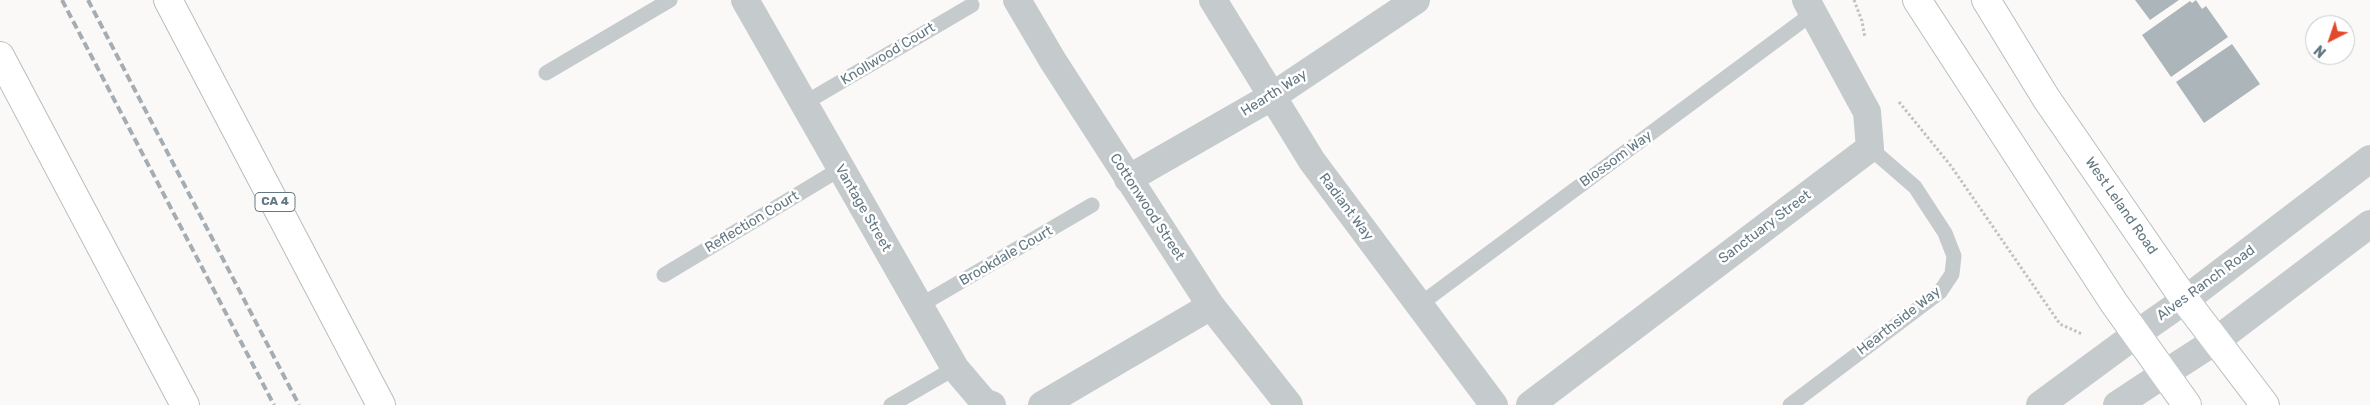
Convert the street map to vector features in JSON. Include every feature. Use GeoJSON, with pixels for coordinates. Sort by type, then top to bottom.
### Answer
{"type":"FeatureCollection","features":[{"type":"Feature","properties":{"kind":"main road","name":"CA 4"},"geometry":{"type":"LineString","coordinates":[[168,0],[381,405]]}},
{"type":"Feature","properties":{"kind":"main road"},"geometry":{"type":"LineString","coordinates":[[1917,0],[2135,335],[2187,405]]}},
{"type":"Feature","properties":{"kind":"main road","name":"West Leland Road"},"geometry":{"type":"LineString","coordinates":[[1986,0],[2046,98],[2185,300],[2265,405]]}},
{"type":"Feature","properties":{"kind":"main road"},"geometry":{"type":"LineString","coordinates":[[0,56],[184,405]]}},
{"type":"Feature","properties":{"kind":"street","name":"Vantage Street"},"geometry":{"type":"LineString","coordinates":[[746,0],[955,368],[984,402],[992,405]]}},
{"type":"Feature","properties":{"kind":"street","name":"Cottonwood Street"},"geometry":{"type":"LineString","coordinates":[[1017,0],[1053,61],[1211,306],[1289,405]]}},
{"type":"Feature","properties":{"kind":"street","name":"Radiant Way"},"geometry":{"type":"LineString","coordinates":[[1213,0],[1312,161],[1494,405]]}},
{"type":"Feature","properties":{"kind":"street","name":"Hearth Way"},"geometry":{"type":"LineString","coordinates":[[1128,179],[1271,97],[1416,0]]}},
{"type":"Feature","properties":{"kind":"street"},"geometry":{"type":"LineString","coordinates":[[1810,7],[1867,112],[1870,148]]}},
{"type":"Feature","properties":{"kind":"street","name":"Sanctuary Street"},"geometry":{"type":"LineString","coordinates":[[1530,405],[1870,148]]}},
{"type":"Feature","properties":{"kind":"street","name":"Alves Ranch Road"},"geometry":{"type":"LineString","coordinates":[[2040,405],[2185,300],[2370,159]]}},
{"type":"Feature","properties":{"kind":"street"},"geometry":{"type":"LineString","coordinates":[[2117,405],[2217,340],[2370,224]]}},
{"type":"Feature","properties":{"kind":"street"},"geometry":{"type":"LineString","coordinates":[[1042,405],[1211,306]]}},
{"type":"Feature","properties":{"kind":"lane"},"geometry":{"type":"LineString","coordinates":[[546,73],[670,0]]}},
{"type":"Feature","properties":{"kind":"lane","name":"Knollwood Court"},"geometry":{"type":"LineString","coordinates":[[804,104],[972,4]]}},
{"type":"Feature","properties":{"kind":"lane","name":"Blossom Way"},"geometry":{"type":"LineString","coordinates":[[1419,305],[1810,7]]}},
{"type":"Feature","properties":{"kind":"lane","name":"Hearthside Way"},"geometry":{"type":"LineString","coordinates":[[1790,405],[1940,292],[1952,274],[1954,256],[1945,233],[1915,187],[1870,148]]}},
{"type":"Feature","properties":{"kind":"lane","name":"Reflection Court"},"geometry":{"type":"LineString","coordinates":[[664,274],[840,168]]}},
{"type":"Feature","properties":{"kind":"lane","name":"Brookdale Court"},"geometry":{"type":"LineString","coordinates":[[919,306],[1092,205]]}},
{"type":"Feature","properties":{"kind":"lane"},"geometry":{"type":"LineString","coordinates":[[891,405],[955,368]]}},
{"type":"Feature","properties":{"kind":"path"},"geometry":{"type":"LineString","coordinates":[[1854,0],[1862,21],[1865,39]]}},
{"type":"Feature","properties":{"kind":"path"},"geometry":{"type":"LineString","coordinates":[[1896,98],[1951,166],[2060,324],[2082,334],[2135,335]]}},
{"type":"Feature","properties":{"kind":"building"},"geometry":{"type":"Polygon","coordinates":[[[2135,0],[2179,0],[2150,20],[2135,0]]]}},
{"type":"Feature","properties":{"kind":"building"},"geometry":{"type":"Polygon","coordinates":[[[2196,0],[2202,9],[2206,6],[2228,37],[2171,77],[2142,35],[2190,1],[2192,3],[2196,0]]]}},
{"type":"Feature","properties":{"kind":"building"},"geometry":{"type":"Polygon","coordinates":[[[2232,44],[2260,84],[2204,123],[2176,82],[2232,44]]]}},
{"type":"Feature","properties":{"kind":"railway"},"geometry":{"type":"LineString","coordinates":[[62,0],[274,405]]}},
{"type":"Feature","properties":{"kind":"railway"},"geometry":{"type":"LineString","coordinates":[[88,0],[299,405]]}}]}
